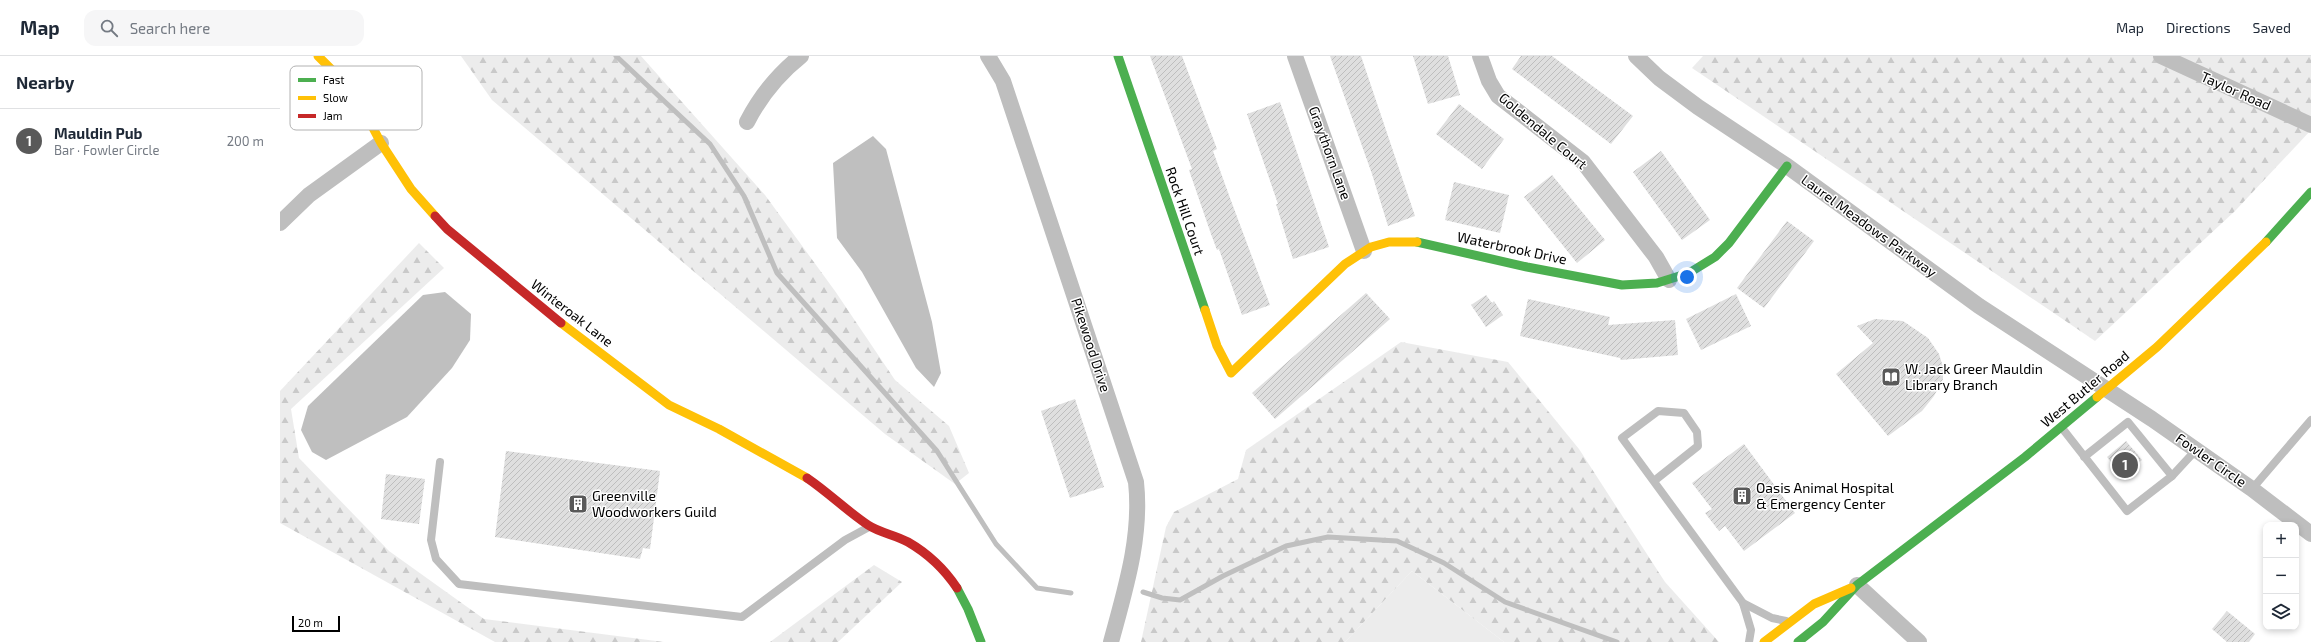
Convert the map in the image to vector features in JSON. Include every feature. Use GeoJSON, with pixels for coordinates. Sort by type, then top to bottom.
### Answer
{"type":"FeatureCollection","features":[{"type":"Feature","properties":{"kind":"street","name":"Winteroak Lane"},"geometry":{"type":"LineString","coordinates":[[318,56],[328,66]]}},
{"type":"Feature","properties":{"kind":"street"},"geometry":{"type":"LineString","coordinates":[[747,122],[760,97],[772,82],[801,56]]}},
{"type":"Feature","properties":{"kind":"street","name":"Pikewood Drive"},"geometry":{"type":"LineString","coordinates":[[988,56],[1003,80],[1136,482],[1138,507],[1136,539],[1111,642]]}},
{"type":"Feature","properties":{"kind":"street","name":"Rock Hill Court"},"geometry":{"type":"LineString","coordinates":[[1118,56],[1217,346],[1231,373]]}},
{"type":"Feature","properties":{"kind":"street","name":"Graythorn Lane"},"geometry":{"type":"LineString","coordinates":[[1295,56],[1364,250]]}},
{"type":"Feature","properties":{"kind":"street","name":"Goldendale Court"},"geometry":{"type":"LineString","coordinates":[[1480,56],[1489,81],[1498,96],[1583,162],[1656,257],[1669,280]]}},
{"type":"Feature","properties":{"kind":"street","name":"Laurel Meadows Parkway"},"geometry":{"type":"LineString","coordinates":[[1636,56],[1659,78],[1698,107],[1787,166],[1979,306],[2108,389]]}},
{"type":"Feature","properties":{"kind":"street","name":"Taylor Road"},"geometry":{"type":"LineString","coordinates":[[2161,56],[2311,126]]}},
{"type":"Feature","properties":{"kind":"street","name":"Winteroak Lane"},"geometry":{"type":"LineString","coordinates":[[374,130],[411,189],[447,229],[528,298],[669,405],[719,429],[790,467],[830,494],[869,526],[908,542],[943,570],[968,609],[981,642]]}},
{"type":"Feature","properties":{"kind":"street"},"geometry":{"type":"LineString","coordinates":[[280,223],[308,195],[381,143]]}},
{"type":"Feature","properties":{"kind":"street","name":"Waterbrook Drive"},"geometry":{"type":"LineString","coordinates":[[1231,373],[1345,264],[1364,250],[1389,242],[1405,241],[1527,267],[1622,285],[1657,283],[1689,274],[1715,257],[1729,243],[1787,166]]}},
{"type":"Feature","properties":{"kind":"street","name":"West Butler Road"},"geometry":{"type":"LineString","coordinates":[[1798,642],[1823,622],[1857,585],[2062,427],[2108,389],[2191,316],[2265,244],[2311,192]]}},
{"type":"Feature","properties":{"kind":"street","name":"Fowler Circle"},"geometry":{"type":"LineString","coordinates":[[2108,389],[2252,489],[2311,534]]}},
{"type":"Feature","properties":{"kind":"street"},"geometry":{"type":"LineString","coordinates":[[1857,585],[1919,642]]}},
{"type":"Feature","properties":{"kind":"street","name":"West Butler Road"},"geometry":{"type":"LineString","coordinates":[[1764,642],[1814,604],[1857,585]]}},
{"type":"Feature","properties":{"kind":"lane"},"geometry":{"type":"LineString","coordinates":[[1654,481],[1698,446],[1697,432],[1684,414],[1658,411],[1622,438],[1743,604],[1751,630],[1750,642]]}},
{"type":"Feature","properties":{"kind":"lane"},"geometry":{"type":"LineString","coordinates":[[2084,457],[2142,412]]}},
{"type":"Feature","properties":{"kind":"lane"},"geometry":{"type":"LineString","coordinates":[[2252,489],[2311,420]]}},
{"type":"Feature","properties":{"kind":"lane"},"geometry":{"type":"LineString","coordinates":[[2128,422],[2172,476]]}},
{"type":"Feature","properties":{"kind":"lane"},"geometry":{"type":"LineString","coordinates":[[2062,427],[2127,511],[2172,476],[2196,450]]}},
{"type":"Feature","properties":{"kind":"lane"},"geometry":{"type":"LineString","coordinates":[[440,462],[431,540],[436,559],[458,584],[742,617],[845,540],[869,526]]}},
{"type":"Feature","properties":{"kind":"lane"},"geometry":{"type":"LineString","coordinates":[[1743,604],[1772,618],[1790,622]]}},
{"type":"Feature","properties":{"kind":"green space"},"geometry":{"type":"Polygon","coordinates":[[[461,56],[641,56],[765,195],[835,291],[895,380],[949,426],[969,473],[955,484],[885,434],[492,100],[461,56]]]}},
{"type":"Feature","properties":{"kind":"green space"},"geometry":{"type":"Polygon","coordinates":[[[1703,56],[2311,56],[2311,130],[2235,211],[2095,341],[1692,68],[1703,56]]]}},
{"type":"Feature","properties":{"kind":"green space"},"geometry":{"type":"Polygon","coordinates":[[[419,243],[444,268],[291,409],[299,458],[389,551],[484,619],[664,642],[495,642],[280,523],[280,391],[419,243]]]}},
{"type":"Feature","properties":{"kind":"green space"},"geometry":{"type":"Polygon","coordinates":[[[1401,342],[1508,362],[1579,449],[1665,582],[1719,642],[1504,642],[1412,571],[1345,642],[1141,642],[1166,527],[1174,512],[1238,479],[1246,450],[1401,342]]]}},
{"type":"Feature","properties":{"kind":"green space"},"geometry":{"type":"Polygon","coordinates":[[[874,565],[902,582],[838,642],[770,642],[874,565]]]}},
{"type":"Feature","properties":{"kind":"green space"},"geometry":{"type":"Polygon","coordinates":[[[1412,571],[1504,642],[1345,642],[1412,571]]]}},
{"type":"Feature","properties":{"kind":"shaded area"},"geometry":{"type":"Polygon","coordinates":[[[873,136],[886,149],[932,322],[941,373],[934,387],[916,368],[862,272],[837,238],[833,163],[873,136]]]}},
{"type":"Feature","properties":{"kind":"shaded area"},"geometry":{"type":"Polygon","coordinates":[[[445,292],[471,314],[470,340],[452,368],[407,417],[326,460],[312,452],[301,430],[308,406],[423,295],[445,292]]]}},
{"type":"Feature","properties":{"kind":"building"},"geometry":{"type":"Polygon","coordinates":[[[1150,56],[1182,56],[1217,149],[1213,151],[1270,305],[1242,315],[1219,249],[1217,250],[1211,234],[1189,170],[1192,169],[1150,56]]]}},
{"type":"Feature","properties":{"kind":"building"},"geometry":{"type":"Polygon","coordinates":[[[1330,56],[1361,56],[1415,216],[1388,226],[1372,174],[1330,56]]]}},
{"type":"Feature","properties":{"kind":"building"},"geometry":{"type":"Polygon","coordinates":[[[1413,56],[1448,56],[1460,95],[1428,104],[1413,56]]]}},
{"type":"Feature","properties":{"kind":"building"},"geometry":{"type":"Polygon","coordinates":[[[1521,56],[1552,56],[1633,116],[1611,144],[1512,69],[1521,56]]]}},
{"type":"Feature","properties":{"kind":"building"},"geometry":{"type":"Polygon","coordinates":[[[1280,102],[1329,247],[1293,259],[1276,204],[1278,204],[1247,114],[1280,102]]]}},
{"type":"Feature","properties":{"kind":"building"},"geometry":{"type":"Polygon","coordinates":[[[1459,104],[1504,139],[1482,169],[1436,134],[1459,104]]]}},
{"type":"Feature","properties":{"kind":"building"},"geometry":{"type":"Polygon","coordinates":[[[1661,151],[1710,220],[1682,240],[1633,172],[1661,151]]]}},
{"type":"Feature","properties":{"kind":"building"},"geometry":{"type":"Polygon","coordinates":[[[1552,175],[1605,240],[1577,263],[1524,197],[1552,175]]]}},
{"type":"Feature","properties":{"kind":"building"},"geometry":{"type":"Polygon","coordinates":[[[1454,182],[1509,195],[1500,233],[1445,220],[1454,182]]]}},
{"type":"Feature","properties":{"kind":"building"},"geometry":{"type":"Polygon","coordinates":[[[1787,221],[1814,241],[1764,308],[1737,288],[1787,221]]]}},
{"type":"Feature","properties":{"kind":"building"},"geometry":{"type":"Polygon","coordinates":[[[1366,293],[1390,319],[1275,419],[1252,393],[1366,293]]]}},
{"type":"Feature","properties":{"kind":"building"},"geometry":{"type":"Polygon","coordinates":[[[1736,294],[1751,326],[1701,350],[1686,319],[1736,294]]]}},
{"type":"Feature","properties":{"kind":"building"},"geometry":{"type":"Polygon","coordinates":[[[1486,295],[1492,303],[1494,301],[1503,315],[1486,327],[1471,305],[1486,295]]]}},
{"type":"Feature","properties":{"kind":"building"},"geometry":{"type":"Polygon","coordinates":[[[1528,299],[1610,317],[1608,325],[1675,320],[1678,355],[1621,360],[1620,358],[1520,336],[1528,299]]]}},
{"type":"Feature","properties":{"kind":"building","name":"W. Jack Greer Mauldin Library Branch"},"geometry":{"type":"Polygon","coordinates":[[[1875,319],[1903,321],[1928,338],[1939,354],[1943,367],[1943,379],[1934,396],[1922,411],[1888,436],[1836,374],[1873,343],[1857,326],[1875,319]]]}},
{"type":"Feature","properties":{"kind":"building"},"geometry":{"type":"Polygon","coordinates":[[[1075,399],[1104,487],[1070,498],[1041,411],[1075,399]]]}},
{"type":"Feature","properties":{"kind":"building"},"geometry":{"type":"Polygon","coordinates":[[[2126,441],[2142,460],[2122,476],[2107,457],[2126,441]]]}},
{"type":"Feature","properties":{"kind":"building","name":"Oasis Animal Hospital & Emergency Center"},"geometry":{"type":"Polygon","coordinates":[[[1744,444],[1795,513],[1744,551],[1725,526],[1719,531],[1705,513],[1712,509],[1692,483],[1744,444]]]}},
{"type":"Feature","properties":{"kind":"building","name":"Greenville Woodworkers Guild"},"geometry":{"type":"Polygon","coordinates":[[[506,451],[660,471],[650,549],[643,548],[640,559],[495,537],[506,451]]]}},
{"type":"Feature","properties":{"kind":"building"},"geometry":{"type":"Polygon","coordinates":[[[386,474],[425,479],[419,524],[381,519],[386,474]]]}},
{"type":"Feature","properties":{"kind":"building"},"geometry":{"type":"Polygon","coordinates":[[[2227,611],[2255,634],[2249,642],[2227,642],[2212,629],[2227,611]]]}},
{"type":"Feature","properties":{"kind":"waterway"},"geometry":{"type":"LineString","coordinates":[[616,56],[710,144],[744,196],[777,273],[937,451],[996,544],[1037,588],[1071,593]]}},
{"type":"Feature","properties":{"kind":"waterway"},"geometry":{"type":"LineString","coordinates":[[1143,592],[1162,598],[1180,600],[1223,576],[1286,546],[1328,537],[1397,541],[1444,563],[1505,602],[1617,642]]}},
{"type":"Feature","properties":{"kind":"traffic: fast"},"geometry":{"type":"LineString","coordinates":[[1118,56],[1205,310]]}},
{"type":"Feature","properties":{"kind":"traffic: fast"},"geometry":{"type":"LineString","coordinates":[[1417,242],[1527,267],[1622,285],[1657,283],[1689,273],[1715,257],[1729,243],[1787,166]]}},
{"type":"Feature","properties":{"kind":"traffic: fast"},"geometry":{"type":"LineString","coordinates":[[2266,242],[2311,192]]}},
{"type":"Feature","properties":{"kind":"traffic: fast"},"geometry":{"type":"LineString","coordinates":[[1798,642],[1823,622],[1857,585],[2025,457],[2097,397]]}},
{"type":"Feature","properties":{"kind":"traffic: fast"},"geometry":{"type":"LineString","coordinates":[[957,588],[968,609],[981,642]]}},
{"type":"Feature","properties":{"kind":"traffic: slow"},"geometry":{"type":"LineString","coordinates":[[318,56],[328,66]]}},
{"type":"Feature","properties":{"kind":"traffic: slow"},"geometry":{"type":"LineString","coordinates":[[374,130],[411,189],[435,216]]}},
{"type":"Feature","properties":{"kind":"traffic: slow"},"geometry":{"type":"LineString","coordinates":[[1205,310],[1217,346],[1231,373],[1345,264],[1371,247],[1389,242],[1417,242]]}},
{"type":"Feature","properties":{"kind":"traffic: slow"},"geometry":{"type":"LineString","coordinates":[[2097,397],[2157,347],[2266,242]]}},
{"type":"Feature","properties":{"kind":"traffic: slow"},"geometry":{"type":"LineString","coordinates":[[561,323],[669,405],[719,429],[807,478]]}},
{"type":"Feature","properties":{"kind":"traffic: slow"},"geometry":{"type":"LineString","coordinates":[[1764,642],[1814,604],[1851,588]]}},
{"type":"Feature","properties":{"kind":"traffic: jam"},"geometry":{"type":"LineString","coordinates":[[435,216],[447,229],[561,323]]}},
{"type":"Feature","properties":{"kind":"traffic: jam"},"geometry":{"type":"LineString","coordinates":[[807,478],[868,525],[903,540],[922,551],[941,568],[957,588]]}},
{"type":"Feature","properties":{"kind":"place","name":"W. Jack Greer Mauldin Library Branch"},"geometry":{"type":"Point","coordinates":[1891,377]}},
{"type":"Feature","properties":{"kind":"place","name":"Mauldin Pub"},"geometry":{"type":"Point","coordinates":[2125,465]}},
{"type":"Feature","properties":{"kind":"place","name":"Oasis Animal Hospital & Emergency Center"},"geometry":{"type":"Point","coordinates":[1742,496]}},
{"type":"Feature","properties":{"kind":"place","name":"Greenville Woodworkers Guild"},"geometry":{"type":"Point","coordinates":[578,504]}}]}
